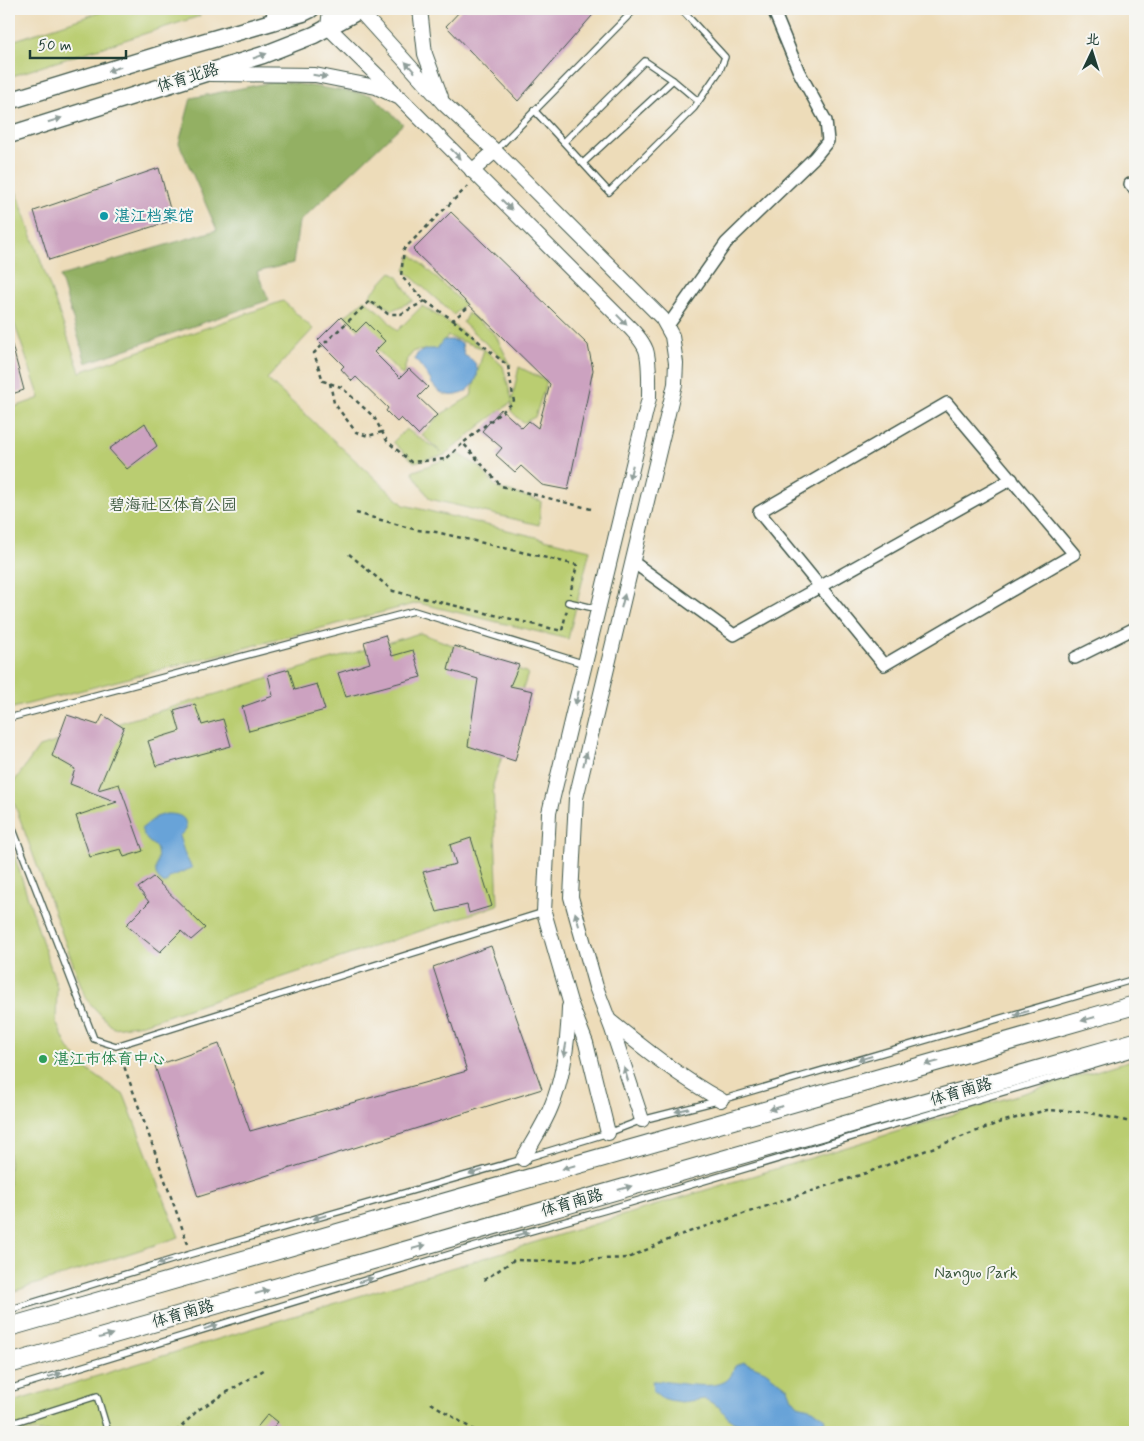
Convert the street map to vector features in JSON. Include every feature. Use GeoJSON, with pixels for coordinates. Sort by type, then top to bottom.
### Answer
{"type":"FeatureCollection","features":[{"type":"Feature","properties":{"kind":"main road","name":"体育北路"},"geometry":{"type":"LineString","coordinates":[[9,101],[273,15],[303,13],[311,9]]}},
{"type":"Feature","properties":{"kind":"main road","name":"体育北路"},"geometry":{"type":"LineString","coordinates":[[9,135],[263,55],[314,35],[359,9]]}},
{"type":"Feature","properties":{"kind":"main road"},"geometry":{"type":"LineString","coordinates":[[9,1327],[1135,1006]]}},
{"type":"Feature","properties":{"kind":"main road","name":"体育南路"},"geometry":{"type":"LineString","coordinates":[[9,1364],[1135,1042]]}},
{"type":"Feature","properties":{"kind":"street"},"geometry":{"type":"LineString","coordinates":[[330,9],[328,27],[400,98],[471,177],[635,333],[646,350],[649,398],[549,813],[544,912],[570,1002],[586,1044],[608,1133]]}},
{"type":"Feature","properties":{"kind":"street"},"geometry":{"type":"LineString","coordinates":[[359,9],[443,103],[495,150],[662,318],[672,336],[676,363],[675,384],[576,798],[572,853],[571,897],[596,987],[642,1120]]}},
{"type":"Feature","properties":{"kind":"street"},"geometry":{"type":"LineString","coordinates":[[420,9],[421,32],[425,54],[443,103]]}},
{"type":"Feature","properties":{"kind":"street"},"geometry":{"type":"LineString","coordinates":[[667,327],[726,243],[815,157],[828,141],[826,121],[799,72],[773,9]]}},
{"type":"Feature","properties":{"kind":"street"},"geometry":{"type":"LineString","coordinates":[[201,74],[314,75],[376,87],[400,98]]}},
{"type":"Feature","properties":{"kind":"street"},"geometry":{"type":"LineString","coordinates":[[471,177],[495,150]]}},
{"type":"Feature","properties":{"kind":"street"},"geometry":{"type":"LineString","coordinates":[[947,404],[1012,479],[1074,554],[884,665],[759,512],[947,404]]}},
{"type":"Feature","properties":{"kind":"street"},"geometry":{"type":"LineString","coordinates":[[632,562],[734,635],[1012,479]]}},
{"type":"Feature","properties":{"kind":"street"},"geometry":{"type":"LineString","coordinates":[[1074,658],[1135,628]]}},
{"type":"Feature","properties":{"kind":"street"},"geometry":{"type":"LineString","coordinates":[[523,1159],[551,1108],[561,1076],[568,1032],[570,1002]]}},
{"type":"Feature","properties":{"kind":"street"},"geometry":{"type":"LineString","coordinates":[[609,1020],[656,1058],[704,1091],[721,1100]]}},
{"type":"Feature","properties":{"kind":"lane"},"geometry":{"type":"LineString","coordinates":[[495,150],[635,9]]}},
{"type":"Feature","properties":{"kind":"lane"},"geometry":{"type":"LineString","coordinates":[[534,110],[609,192],[694,108],[720,70],[725,57],[681,9]]}},
{"type":"Feature","properties":{"kind":"lane"},"geometry":{"type":"LineString","coordinates":[[564,142],[645,61],[673,80],[698,101]]}},
{"type":"Feature","properties":{"kind":"lane"},"geometry":{"type":"LineString","coordinates":[[583,164],[673,80]]}},
{"type":"Feature","properties":{"kind":"lane"},"geometry":{"type":"LineString","coordinates":[[568,602],[598,609]]}},
{"type":"Feature","properties":{"kind":"lane"},"geometry":{"type":"LineString","coordinates":[[9,718],[414,611],[585,664]]}},
{"type":"Feature","properties":{"kind":"lane"},"geometry":{"type":"LineString","coordinates":[[9,819],[94,1039],[116,1046],[544,912]]}},
{"type":"Feature","properties":{"kind":"lane"},"geometry":{"type":"LineString","coordinates":[[9,1310],[191,1254],[523,1159],[608,1133],[642,1120],[721,1100],[1135,979]]}},
{"type":"Feature","properties":{"kind":"lane"},"geometry":{"type":"LineString","coordinates":[[9,1389],[477,1246],[606,1210],[1135,1053]]}},
{"type":"Feature","properties":{"kind":"lane"},"geometry":{"type":"LineString","coordinates":[[9,1424],[97,1396],[106,1432]]}},
{"type":"Feature","properties":{"kind":"path"},"geometry":{"type":"LineString","coordinates":[[425,301],[401,314],[388,314],[370,301],[314,353],[323,381],[341,387],[374,417],[387,441],[411,462],[446,459],[463,442],[514,402],[508,366],[453,320],[425,301],[401,276],[404,249],[471,177]]}},
{"type":"Feature","properties":{"kind":"path"},"geometry":{"type":"LineString","coordinates":[[453,320],[467,308]]}},
{"type":"Feature","properties":{"kind":"path"},"geometry":{"type":"LineString","coordinates":[[330,384],[334,404],[356,432],[368,436],[382,432]]}},
{"type":"Feature","properties":{"kind":"path"},"geometry":{"type":"LineString","coordinates":[[463,442],[501,486],[591,509]]}},
{"type":"Feature","properties":{"kind":"path"},"geometry":{"type":"LineString","coordinates":[[349,554],[393,591],[562,631],[577,565],[436,532],[417,530],[356,513]]}},
{"type":"Feature","properties":{"kind":"path"},"geometry":{"type":"LineString","coordinates":[[116,1046],[191,1254]]}},
{"type":"Feature","properties":{"kind":"path"},"geometry":{"type":"LineString","coordinates":[[484,1280],[514,1260],[552,1261],[628,1258],[678,1236],[866,1173],[1001,1122],[1046,1110],[1086,1112],[1135,1123]]}},
{"type":"Feature","properties":{"kind":"path"},"geometry":{"type":"LineString","coordinates":[[176,1432],[198,1410],[266,1368]]}},
{"type":"Feature","properties":{"kind":"path"},"geometry":{"type":"LineString","coordinates":[[431,1402],[477,1432]]}},
{"type":"Feature","properties":{"kind":"green space"},"geometry":{"type":"Polygon","coordinates":[[[110,9],[195,9],[200,16],[9,77],[9,42],[110,9]]]}},
{"type":"Feature","properties":{"kind":"green space"},"geometry":{"type":"Polygon","coordinates":[[[278,81],[372,95],[403,124],[299,222],[293,263],[257,272],[269,300],[86,363],[60,276],[217,230],[179,143],[191,98],[278,81]]]}},
{"type":"Feature","properties":{"kind":"green space","name":"碧海社区体育公园"},"geometry":{"type":"Polygon","coordinates":[[[9,171],[80,372],[283,301],[313,329],[267,379],[404,505],[590,550],[568,639],[418,603],[9,709],[9,409],[40,398],[9,308],[9,171]]]}},
{"type":"Feature","properties":{"kind":"green space"},"geometry":{"type":"Polygon","coordinates":[[[411,254],[464,304],[454,315],[405,271],[411,254]]]}},
{"type":"Feature","properties":{"kind":"green space"},"geometry":{"type":"Polygon","coordinates":[[[391,272],[398,277],[413,301],[392,310],[369,296],[391,272]]]}},
{"type":"Feature","properties":{"kind":"green space"},"geometry":{"type":"Polygon","coordinates":[[[365,300],[383,315],[397,331],[422,306],[453,325],[484,349],[448,336],[437,349],[414,351],[407,359],[403,376],[345,316],[365,300]]]}},
{"type":"Feature","properties":{"kind":"green space"},"geometry":{"type":"Polygon","coordinates":[[[468,313],[495,334],[511,366],[463,323],[468,313]]]}},
{"type":"Feature","properties":{"kind":"green space"},"geometry":{"type":"Polygon","coordinates":[[[484,349],[503,366],[512,400],[519,367],[547,381],[535,417],[523,423],[511,411],[512,402],[445,455],[414,462],[393,442],[406,429],[441,452],[422,435],[440,415],[471,396],[484,349]]]}},
{"type":"Feature","properties":{"kind":"green space"},"geometry":{"type":"Polygon","coordinates":[[[459,454],[480,467],[497,488],[541,501],[539,525],[430,499],[412,472],[459,454]]]}},
{"type":"Feature","properties":{"kind":"green space"},"geometry":{"type":"Polygon","coordinates":[[[420,633],[528,673],[493,785],[498,905],[143,1024],[113,1028],[86,999],[9,789],[39,747],[420,633]]]}},
{"type":"Feature","properties":{"kind":"green space","name":"湛江市体育中心"},"geometry":{"type":"Polygon","coordinates":[[[9,839],[57,987],[56,1022],[68,1048],[89,1071],[124,1095],[179,1237],[9,1293],[9,839]]]}},
{"type":"Feature","properties":{"kind":"green space","name":"Nanguo Park"},"geometry":{"type":"Polygon","coordinates":[[[1135,1059],[1135,1432],[9,1432],[9,1403],[1135,1059]]]}},
{"type":"Feature","properties":{"kind":"water"},"geometry":{"type":"Polygon","coordinates":[[[443,340],[453,340],[462,343],[464,355],[473,360],[476,365],[477,373],[471,387],[456,395],[440,392],[432,384],[415,359],[417,354],[426,349],[437,349],[443,340]]]}},
{"type":"Feature","properties":{"kind":"water"},"geometry":{"type":"Polygon","coordinates":[[[166,814],[178,815],[184,819],[186,830],[179,836],[185,855],[192,868],[170,877],[165,884],[157,876],[156,872],[156,848],[147,840],[141,829],[156,817],[166,814]]]}},
{"type":"Feature","properties":{"kind":"water"},"geometry":{"type":"Polygon","coordinates":[[[744,1362],[765,1371],[788,1388],[792,1398],[798,1405],[813,1409],[825,1418],[824,1432],[779,1432],[754,1428],[730,1420],[719,1407],[705,1399],[681,1402],[662,1398],[653,1391],[652,1381],[716,1385],[724,1382],[730,1377],[735,1366],[744,1362]]]}},
{"type":"Feature","properties":{"kind":"building"},"geometry":{"type":"Polygon","coordinates":[[[462,9],[598,9],[518,101],[446,26],[462,9]]]}},
{"type":"Feature","properties":{"kind":"building","name":"湛江档案馆"},"geometry":{"type":"Polygon","coordinates":[[[159,168],[173,220],[49,260],[34,211],[159,168]]]}},
{"type":"Feature","properties":{"kind":"building"},"geometry":{"type":"Polygon","coordinates":[[[451,212],[588,345],[593,370],[568,490],[542,485],[521,466],[515,472],[496,455],[502,448],[482,431],[501,409],[522,428],[529,421],[538,428],[550,384],[413,250],[451,212]]]}},
{"type":"Feature","properties":{"kind":"building"},"geometry":{"type":"Polygon","coordinates":[[[341,317],[356,332],[366,322],[385,341],[374,352],[400,378],[409,369],[428,387],[418,397],[437,415],[418,435],[401,418],[397,422],[386,411],[388,408],[356,377],[352,381],[341,369],[344,366],[318,340],[341,317]]]}},
{"type":"Feature","properties":{"kind":"building"},"geometry":{"type":"Polygon","coordinates":[[[12,345],[24,390],[9,395],[9,346],[12,345]]]}},
{"type":"Feature","properties":{"kind":"building"},"geometry":{"type":"Polygon","coordinates":[[[145,423],[157,446],[127,469],[109,449],[145,423]]]}},
{"type":"Feature","properties":{"kind":"building"},"geometry":{"type":"Polygon","coordinates":[[[385,635],[392,656],[413,650],[421,677],[346,697],[338,673],[370,663],[364,642],[385,635]]]}},
{"type":"Feature","properties":{"kind":"building"},"geometry":{"type":"Polygon","coordinates":[[[454,646],[519,665],[510,686],[533,691],[515,761],[468,746],[478,679],[448,670],[454,646]]]}},
{"type":"Feature","properties":{"kind":"building"},"geometry":{"type":"Polygon","coordinates":[[[289,669],[295,690],[317,684],[325,710],[249,731],[242,707],[273,696],[268,675],[289,669]]]}},
{"type":"Feature","properties":{"kind":"building"},"geometry":{"type":"Polygon","coordinates":[[[195,704],[202,725],[223,719],[231,746],[156,766],[148,741],[180,731],[174,710],[195,704]]]}},
{"type":"Feature","properties":{"kind":"building"},"geometry":{"type":"Polygon","coordinates":[[[67,715],[98,725],[103,715],[124,728],[98,790],[119,784],[143,851],[124,857],[121,849],[90,857],[76,816],[117,802],[70,784],[75,769],[52,756],[67,715]]]}},
{"type":"Feature","properties":{"kind":"building"},"geometry":{"type":"Polygon","coordinates":[[[471,838],[492,906],[469,913],[467,905],[437,912],[423,872],[456,864],[450,845],[471,838]]]}},
{"type":"Feature","properties":{"kind":"building"},"geometry":{"type":"Polygon","coordinates":[[[153,877],[205,928],[191,940],[181,931],[160,952],[126,925],[149,902],[138,888],[153,877]]]}},
{"type":"Feature","properties":{"kind":"building"},"geometry":{"type":"Polygon","coordinates":[[[491,946],[542,1089],[198,1197],[155,1066],[219,1044],[250,1131],[467,1071],[433,967],[491,946]]]}},
{"type":"Feature","properties":{"kind":"building"},"geometry":{"type":"Polygon","coordinates":[[[268,1414],[278,1422],[269,1432],[253,1432],[268,1414]]]}},
{"type":"Feature","properties":{"kind":"place","name":"湛江档案馆"},"geometry":{"type":"Point","coordinates":[104,216]}},
{"type":"Feature","properties":{"kind":"place","name":"湛江市体育中心"},"geometry":{"type":"Point","coordinates":[43,1059]}}]}
